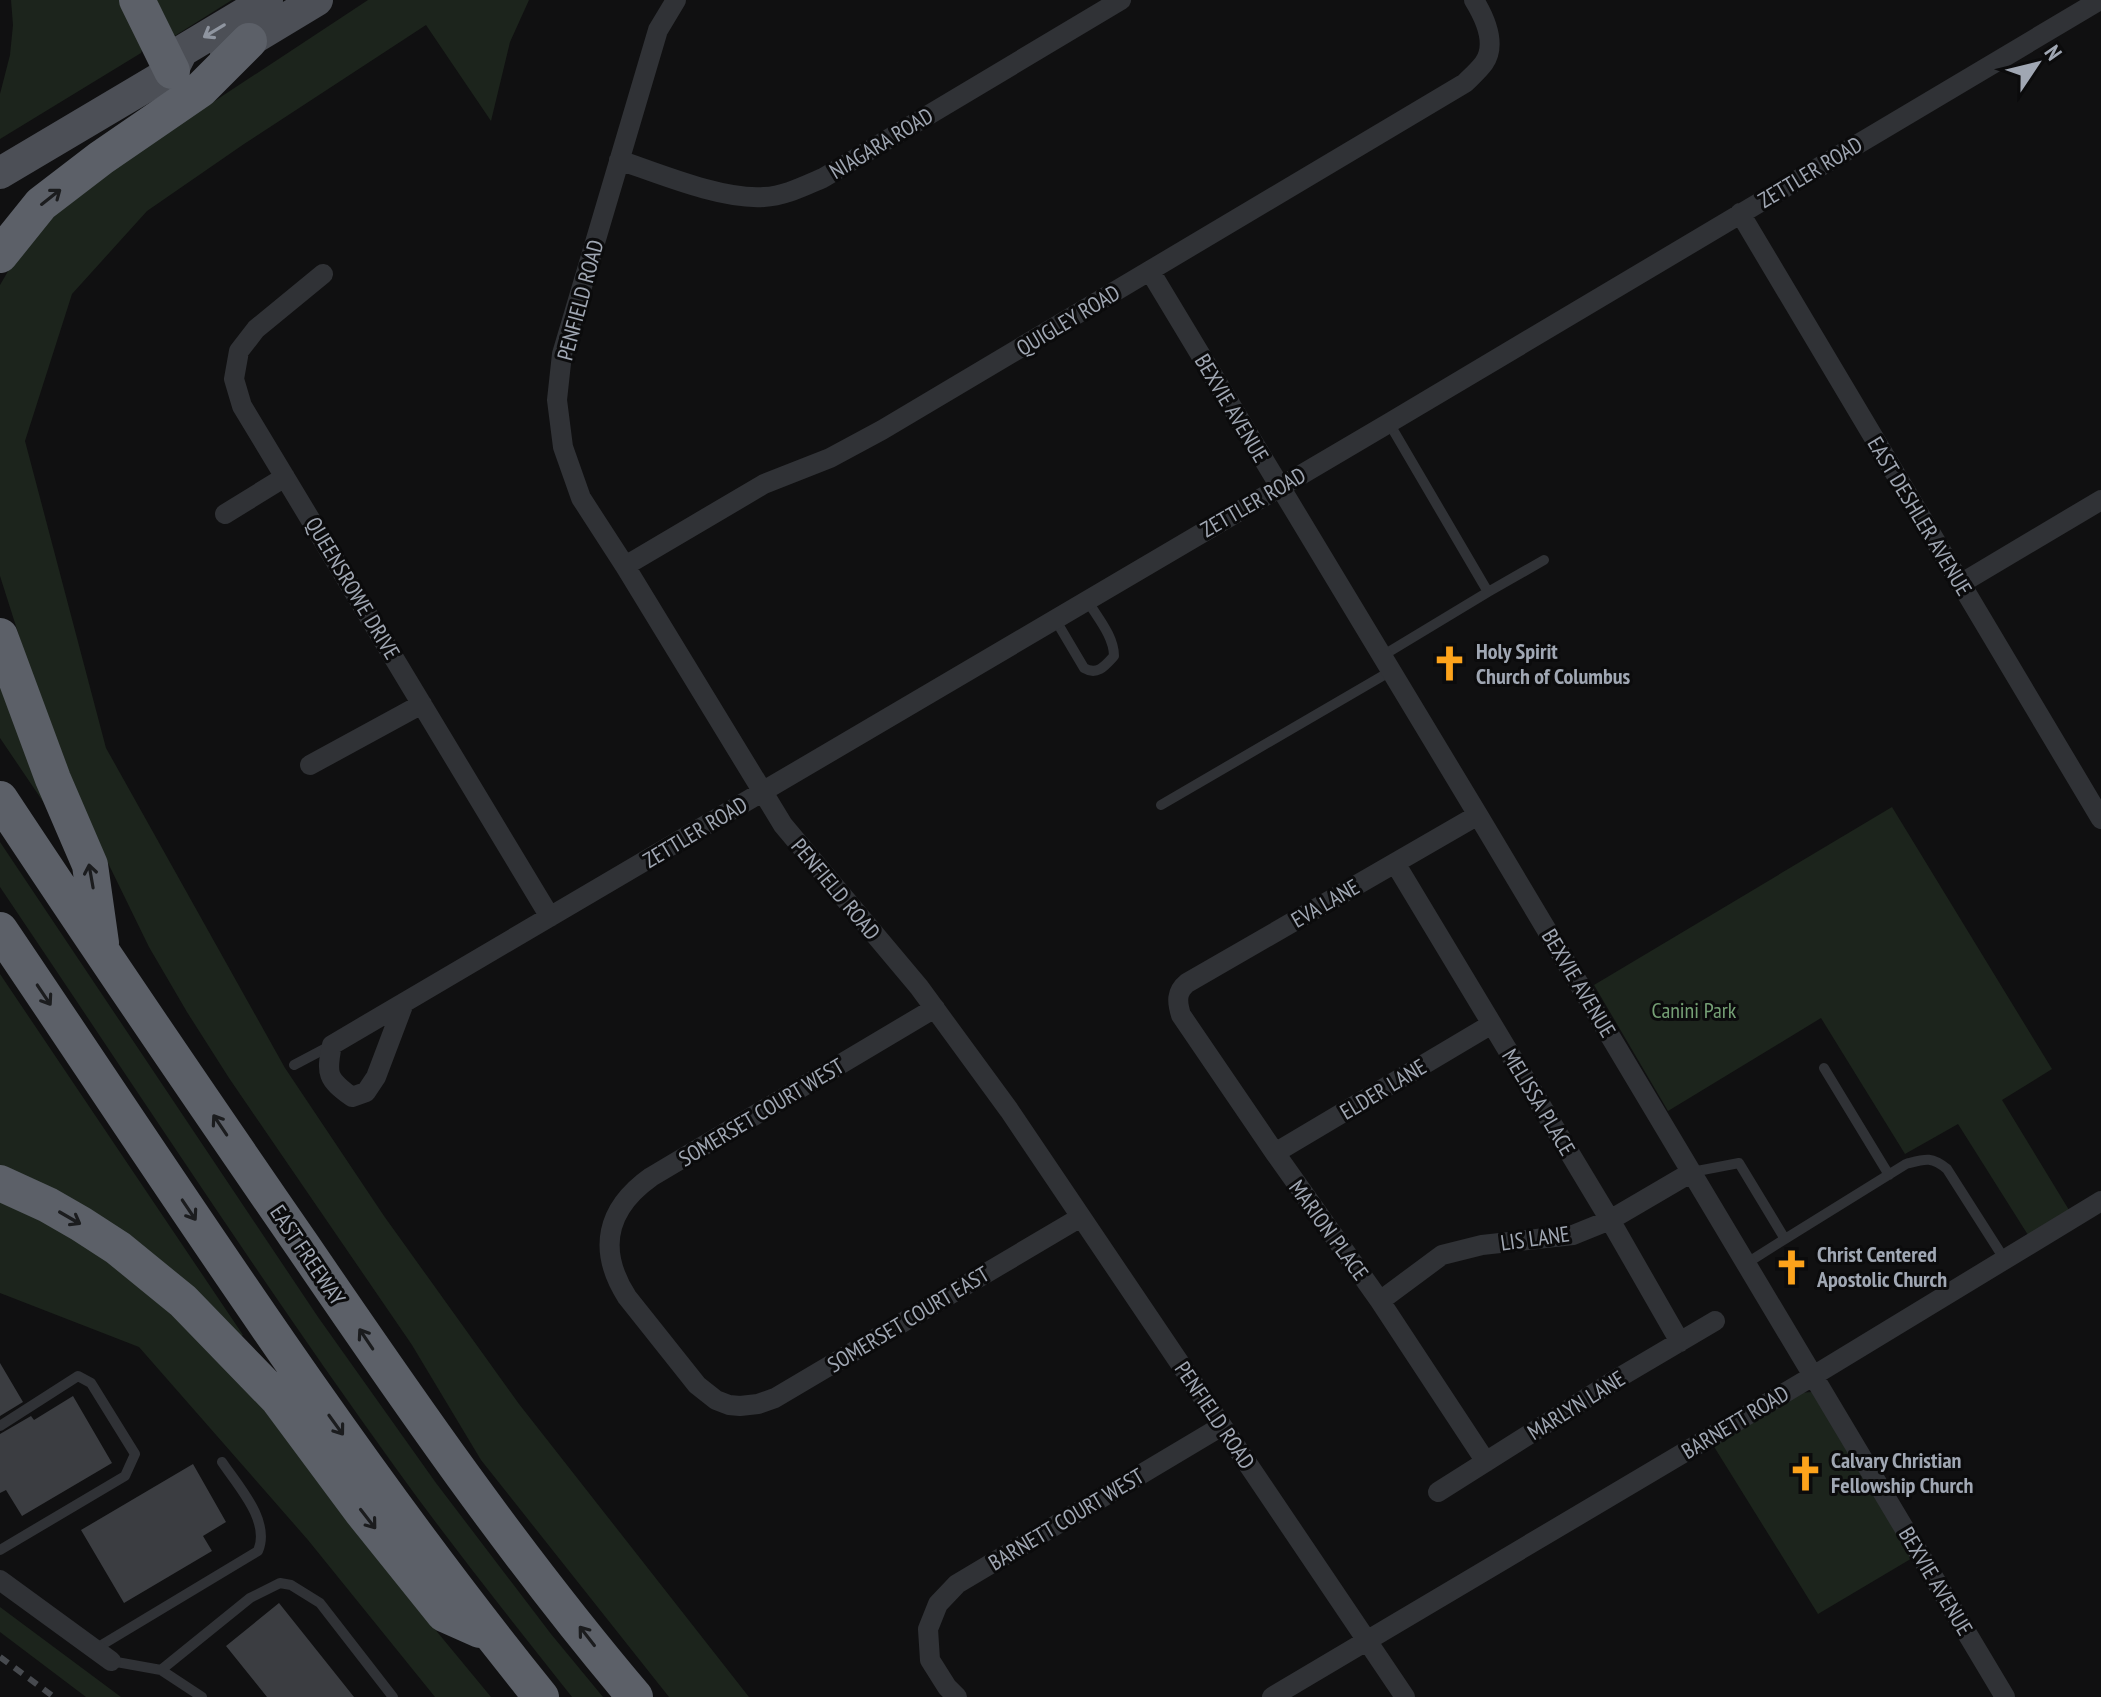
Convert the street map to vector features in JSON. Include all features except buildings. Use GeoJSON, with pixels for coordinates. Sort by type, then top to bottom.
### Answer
{"type":"FeatureCollection","features":[{"type":"Feature","properties":{"kind":"highway"},"geometry":{"type":"LineString","coordinates":[[137,0],[172,71]]}},
{"type":"Feature","properties":{"kind":"highway"},"geometry":{"type":"LineString","coordinates":[[0,255],[41,204],[101,158],[200,90],[249,41]]}},
{"type":"Feature","properties":{"kind":"highway"},"geometry":{"type":"LineString","coordinates":[[0,636],[53,779],[90,865],[102,953]]}},
{"type":"Feature","properties":{"kind":"highway","name":"EAST FREEWAY"},"geometry":{"type":"LineString","coordinates":[[0,799],[410,1404],[506,1534],[635,1697]]}},
{"type":"Feature","properties":{"kind":"highway"},"geometry":{"type":"LineString","coordinates":[[0,930],[323,1408],[491,1635],[541,1697]]}},
{"type":"Feature","properties":{"kind":"highway"},"geometry":{"type":"LineString","coordinates":[[0,1183],[48,1205],[118,1248],[183,1301],[278,1399],[362,1512],[444,1614],[491,1635]]}},
{"type":"Feature","properties":{"kind":"main road"},"geometry":{"type":"LineString","coordinates":[[0,173],[172,71],[182,51],[267,0]]}},
{"type":"Feature","properties":{"kind":"main road"},"geometry":{"type":"LineString","coordinates":[[172,71],[194,74],[317,0]]}},
{"type":"Feature","properties":{"kind":"street","name":"PENFIELD ROAD"},"geometry":{"type":"LineString","coordinates":[[676,0],[658,30],[562,354],[557,400],[563,447],[581,498],[783,825],[919,987],[1009,1110],[1405,1697]]}},
{"type":"Feature","properties":{"kind":"street","name":"NIAGARA ROAD"},"geometry":{"type":"LineString","coordinates":[[619,160],[719,193],[764,198],[795,191],[823,178],[1121,0]]}},
{"type":"Feature","properties":{"kind":"street","name":"QUIGLEY ROAD"},"geometry":{"type":"LineString","coordinates":[[625,566],[764,484],[830,458],[882,430],[1465,83],[1484,63],[1491,48],[1483,14],[1474,0]]}},
{"type":"Feature","properties":{"kind":"street","name":"ZETTLER ROAD"},"geometry":{"type":"LineString","coordinates":[[332,1045],[2100,0]]}},
{"type":"Feature","properties":{"kind":"street","name":"EAST DESHLER AVENUE"},"geometry":{"type":"LineString","coordinates":[[1740,213],[2101,819]]}},
{"type":"Feature","properties":{"kind":"street","name":"BEXVIE AVENUE"},"geometry":{"type":"LineString","coordinates":[[1150,271],[2005,1697]]}},
{"type":"Feature","properties":{"kind":"street","name":"QUEENSROWE DRIVE"},"geometry":{"type":"LineString","coordinates":[[323,274],[256,329],[239,351],[234,379],[242,406],[550,917]]}},
{"type":"Feature","properties":{"kind":"street"},"geometry":{"type":"LineString","coordinates":[[225,514],[285,477]]}},
{"type":"Feature","properties":{"kind":"street"},"geometry":{"type":"LineString","coordinates":[[1960,584],[2101,500]]}},
{"type":"Feature","properties":{"kind":"street"},"geometry":{"type":"LineString","coordinates":[[310,765],[422,704]]}},
{"type":"Feature","properties":{"kind":"street","name":"EVA LANE"},"geometry":{"type":"LineString","coordinates":[[1177,997],[1187,983],[1478,815]]}},
{"type":"Feature","properties":{"kind":"street","name":"MELISSA PLACE"},"geometry":{"type":"LineString","coordinates":[[1395,863],[1680,1342]]}},
{"type":"Feature","properties":{"kind":"street","name":"MARION PLACE"},"geometry":{"type":"LineString","coordinates":[[1177,997],[1181,1015],[1380,1301],[1486,1462]]}},
{"type":"Feature","properties":{"kind":"street"},"geometry":{"type":"LineString","coordinates":[[332,1045],[327,1067],[337,1085],[352,1097],[366,1092],[376,1077],[404,1003]]}},
{"type":"Feature","properties":{"kind":"street","name":"SOMERSET COURT WEST"},"geometry":{"type":"LineString","coordinates":[[729,1405],[716,1400],[697,1385],[617,1282],[609,1251],[615,1217],[637,1187],[651,1177],[935,1008]]}},
{"type":"Feature","properties":{"kind":"street","name":"ELDER LANE"},"geometry":{"type":"LineString","coordinates":[[1275,1153],[1492,1024]]}},
{"type":"Feature","properties":{"kind":"street","name":"LIS LANE"},"geometry":{"type":"LineString","coordinates":[[1380,1301],[1442,1255],[1482,1245],[1573,1235],[1610,1220],[1692,1172]]}},
{"type":"Feature","properties":{"kind":"street","name":"BARNETT ROAD"},"geometry":{"type":"LineString","coordinates":[[1272,1697],[2101,1201]]}},
{"type":"Feature","properties":{"kind":"street","name":"SOMERSET COURT EAST"},"geometry":{"type":"LineString","coordinates":[[729,1405],[758,1404],[775,1398],[1081,1217]]}},
{"type":"Feature","properties":{"kind":"street","name":"MARLYN LANE"},"geometry":{"type":"LineString","coordinates":[[1438,1492],[1715,1321]]}},
{"type":"Feature","properties":{"kind":"street","name":"BARNETT COURT WEST"},"geometry":{"type":"LineString","coordinates":[[957,1697],[930,1660],[928,1629],[938,1604],[957,1584],[1222,1426]]}},
{"type":"Feature","properties":{"kind":"street"},"geometry":{"type":"LineString","coordinates":[[0,1580],[103,1655]]}},
{"type":"Feature","properties":{"kind":"lane"},"geometry":{"type":"LineString","coordinates":[[1389,423],[1488,592]]}},
{"type":"Feature","properties":{"kind":"lane"},"geometry":{"type":"LineString","coordinates":[[1161,805],[1386,663],[1488,592],[1544,560]]}},
{"type":"Feature","properties":{"kind":"lane"},"geometry":{"type":"LineString","coordinates":[[1055,619],[1084,668],[1095,672],[1114,656],[1114,648],[1087,600]]}},
{"type":"Feature","properties":{"kind":"lane"},"geometry":{"type":"LineString","coordinates":[[294,1065],[332,1045]]}},
{"type":"Feature","properties":{"kind":"lane"},"geometry":{"type":"LineString","coordinates":[[1824,1068],[1889,1175]]}},
{"type":"Feature","properties":{"kind":"lane"},"geometry":{"type":"LineString","coordinates":[[1747,1263],[1906,1164],[1925,1159],[1937,1161],[1947,1169],[2005,1260]]}},
{"type":"Feature","properties":{"kind":"lane"},"geometry":{"type":"LineString","coordinates":[[1692,1172],[1739,1163],[1785,1239]]}},
{"type":"Feature","properties":{"kind":"lane"},"geometry":{"type":"LineString","coordinates":[[0,1426],[78,1376],[91,1383],[135,1454],[125,1476],[0,1550]]}},
{"type":"Feature","properties":{"kind":"lane"},"geometry":{"type":"LineString","coordinates":[[103,1655],[258,1551],[262,1541],[256,1514],[222,1462]]}},
{"type":"Feature","properties":{"kind":"lane"},"geometry":{"type":"LineString","coordinates":[[161,1670],[250,1598],[280,1583],[291,1585],[320,1603],[393,1697]]}},
{"type":"Feature","properties":{"kind":"lane"},"geometry":{"type":"LineString","coordinates":[[103,1655],[161,1670],[202,1697]]}},
{"type":"Feature","properties":{"kind":"green space"},"geometry":{"type":"Polygon","coordinates":[[[11,0],[126,0],[146,38],[141,53],[0,139],[0,94],[10,55],[13,25],[11,0]]]}},
{"type":"Feature","properties":{"kind":"green space"},"geometry":{"type":"Polygon","coordinates":[[[153,0],[232,0],[173,37],[153,0]]]}},
{"type":"Feature","properties":{"kind":"green space"},"geometry":{"type":"Polygon","coordinates":[[[368,0],[529,0],[510,42],[491,121],[426,25],[244,144],[147,211],[72,294],[25,441],[106,748],[285,1068],[384,1216],[519,1404],[749,1697],[669,1697],[481,1460],[412,1345],[229,1078],[149,947],[69,783],[0,576],[0,285],[21,249],[40,228],[104,174],[368,0]]]}},
{"type":"Feature","properties":{"kind":"green space"},"geometry":{"type":"Polygon","coordinates":[[[0,648],[44,803],[0,738],[0,648]]]}},
{"type":"Feature","properties":{"kind":"green space","name":"Canini Park"},"geometry":{"type":"Polygon","coordinates":[[[1892,807],[2052,1069],[2002,1100],[2069,1210],[2028,1235],[1958,1124],[1905,1154],[1821,1018],[1668,1111],[1594,985],[1892,807]]]}},
{"type":"Feature","properties":{"kind":"green space"},"geometry":{"type":"Polygon","coordinates":[[[0,842],[318,1317],[436,1483],[603,1697],[572,1697],[438,1526],[344,1395],[0,887],[0,842]]]}},
{"type":"Feature","properties":{"kind":"green space"},"geometry":{"type":"Polygon","coordinates":[[[0,974],[243,1335],[238,1338],[0,1169],[0,974]]]}},
{"type":"Feature","properties":{"kind":"green space"},"geometry":{"type":"Polygon","coordinates":[[[0,1202],[81,1242],[178,1316],[261,1406],[405,1593],[491,1697],[435,1697],[308,1540],[139,1347],[0,1293],[0,1202]]]}},
{"type":"Feature","properties":{"kind":"green space"},"geometry":{"type":"Polygon","coordinates":[[[1812,1392],[1914,1557],[1818,1614],[1713,1445],[1798,1393],[1812,1392]]]}},
{"type":"Feature","properties":{"kind":"green space"},"geometry":{"type":"Polygon","coordinates":[[[0,1607],[121,1697],[86,1697],[0,1632],[0,1607]]]}},
{"type":"Feature","properties":{"kind":"railway"},"geometry":{"type":"LineString","coordinates":[[0,1657],[54,1697]]}},
{"type":"Feature","properties":{"kind":"place","name":"Holy Spirit Church of Columbus"},"geometry":{"type":"Point","coordinates":[1450,664]}},
{"type":"Feature","properties":{"kind":"place","name":"Christ Centered Apostolic Church"},"geometry":{"type":"Point","coordinates":[1791,1267]}},
{"type":"Feature","properties":{"kind":"place","name":"Calvary Christian Fellowship Church"},"geometry":{"type":"Point","coordinates":[1805,1473]}}]}
